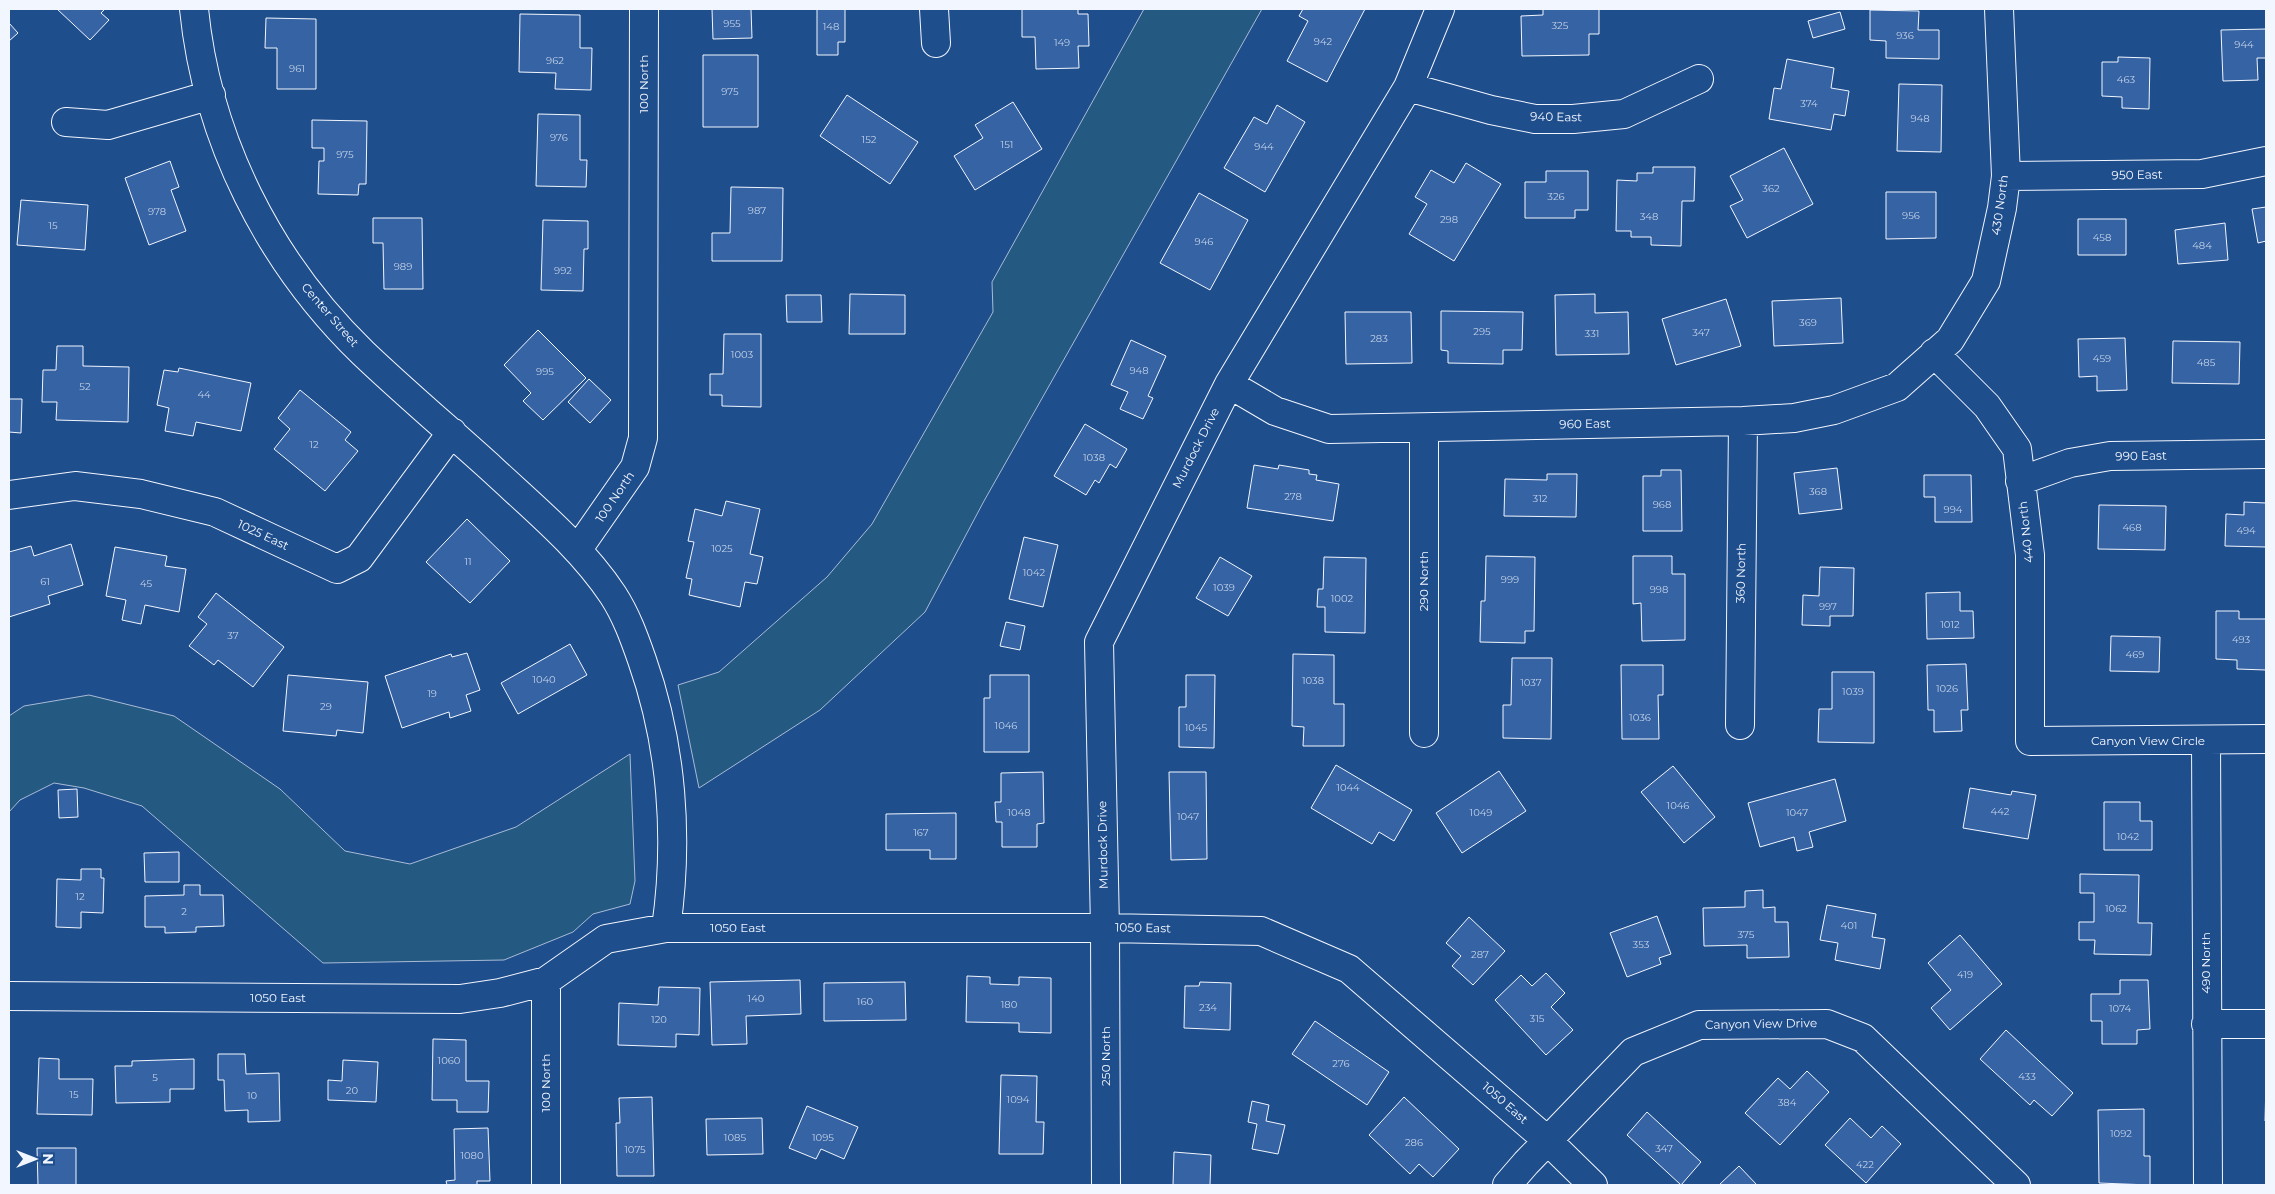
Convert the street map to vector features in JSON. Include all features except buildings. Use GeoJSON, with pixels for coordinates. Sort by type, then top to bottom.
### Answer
{"type":"FeatureCollection","features":[{"type":"Feature","properties":{"kind":"street","name":"Center Street"},"geometry":{"type":"LineString","coordinates":[[194,9],[201,53],[211,95],[226,148],[239,180],[254,212],[310,294],[362,352],[452,432],[578,550]]}},
{"type":"Feature","properties":{"kind":"street","name":"100 North"},"geometry":{"type":"LineString","coordinates":[[578,550],[635,467],[643,438],[644,9]]}},
{"type":"Feature","properties":{"kind":"street"},"geometry":{"type":"LineString","coordinates":[[934,9],[936,43]]}},
{"type":"Feature","properties":{"kind":"street","name":"Murdock Drive"},"geometry":{"type":"LineString","coordinates":[[1105,928],[1099,642],[1229,384],[1408,87],[1440,9]]}},
{"type":"Feature","properties":{"kind":"street","name":"430 North"},"geometry":{"type":"LineString","coordinates":[[1934,353],[1950,340],[1986,281],[2002,208],[2006,176],[1999,9]]}},
{"type":"Feature","properties":{"kind":"street","name":"940 East"},"geometry":{"type":"LineString","coordinates":[[1408,87],[1491,110],[1535,118],[1573,118],[1624,114],[1699,79]]}},
{"type":"Feature","properties":{"kind":"street"},"geometry":{"type":"LineString","coordinates":[[66,122],[108,125],[211,95]]}},
{"type":"Feature","properties":{"kind":"street","name":"950 East"},"geometry":{"type":"LineString","coordinates":[[2006,176],[2202,174],[2266,161]]}},
{"type":"Feature","properties":{"kind":"street","name":"960 East"},"geometry":{"type":"LineString","coordinates":[[1229,384],[1275,411],[1329,429],[1743,421],[1794,418],[1834,410],[1897,387],[1934,353]]}},
{"type":"Feature","properties":{"kind":"street","name":"440 North"},"geometry":{"type":"LineString","coordinates":[[1934,353],[1987,406],[2017,450],[2030,555],[2030,741]]}},
{"type":"Feature","properties":{"kind":"street","name":"360 North"},"geometry":{"type":"LineString","coordinates":[[1740,725],[1743,421]]}},
{"type":"Feature","properties":{"kind":"street","name":"290 North"},"geometry":{"type":"LineString","coordinates":[[1424,428],[1424,733]]}},
{"type":"Feature","properties":{"kind":"street","name":"1025 East"},"geometry":{"type":"LineString","coordinates":[[9,495],[74,486],[141,494],[215,512],[337,569],[359,558],[452,432]]}},
{"type":"Feature","properties":{"kind":"street","name":"990 East"},"geometry":{"type":"LineString","coordinates":[[2020,481],[2070,463],[2110,456],[2266,454]]}},
{"type":"Feature","properties":{"kind":"street"},"geometry":{"type":"LineString","coordinates":[[578,550],[613,596],[631,629],[655,696],[671,781],[671,891],[666,928]]}},
{"type":"Feature","properties":{"kind":"street","name":"490 North"},"geometry":{"type":"LineString","coordinates":[[2206,740],[2208,1185]]}},
{"type":"Feature","properties":{"kind":"street","name":"Canyon View Circle"},"geometry":{"type":"LineString","coordinates":[[2030,741],[2266,740]]}},
{"type":"Feature","properties":{"kind":"street","name":"1050 East"},"geometry":{"type":"LineString","coordinates":[[9,996],[460,999],[500,993],[546,981],[606,939],[666,928],[1105,928],[1261,931],[1349,969],[1548,1141],[1593,1185]]}},
{"type":"Feature","properties":{"kind":"street","name":"250 North"},"geometry":{"type":"LineString","coordinates":[[1105,928],[1106,1185]]}},
{"type":"Feature","properties":{"kind":"street","name":"100 North"},"geometry":{"type":"LineString","coordinates":[[546,981],[546,1185]]}},
{"type":"Feature","properties":{"kind":"street","name":"Canyon View Drive"},"geometry":{"type":"LineString","coordinates":[[1507,1185],[1633,1052],[1698,1025],[1827,1024],[1863,1038],[2016,1185]]}},
{"type":"Feature","properties":{"kind":"street"},"geometry":{"type":"LineString","coordinates":[[2206,1024],[2266,1024]]}},
{"type":"Feature","properties":{"kind":"shaded area"},"geometry":{"type":"Polygon","coordinates":[[[1144,9],[1262,9],[984,501],[925,612],[820,710],[699,788],[678,685],[719,672],[827,577],[872,524],[993,312],[992,282],[1144,9]]]}},
{"type":"Feature","properties":{"kind":"shaded area"},"geometry":{"type":"Polygon","coordinates":[[[89,695],[174,716],[280,789],[345,851],[410,864],[516,827],[630,754],[635,881],[630,904],[593,914],[573,932],[504,960],[323,963],[142,806],[84,788],[54,783],[20,800],[9,812],[9,716],[24,706],[89,695]]]}}]}
